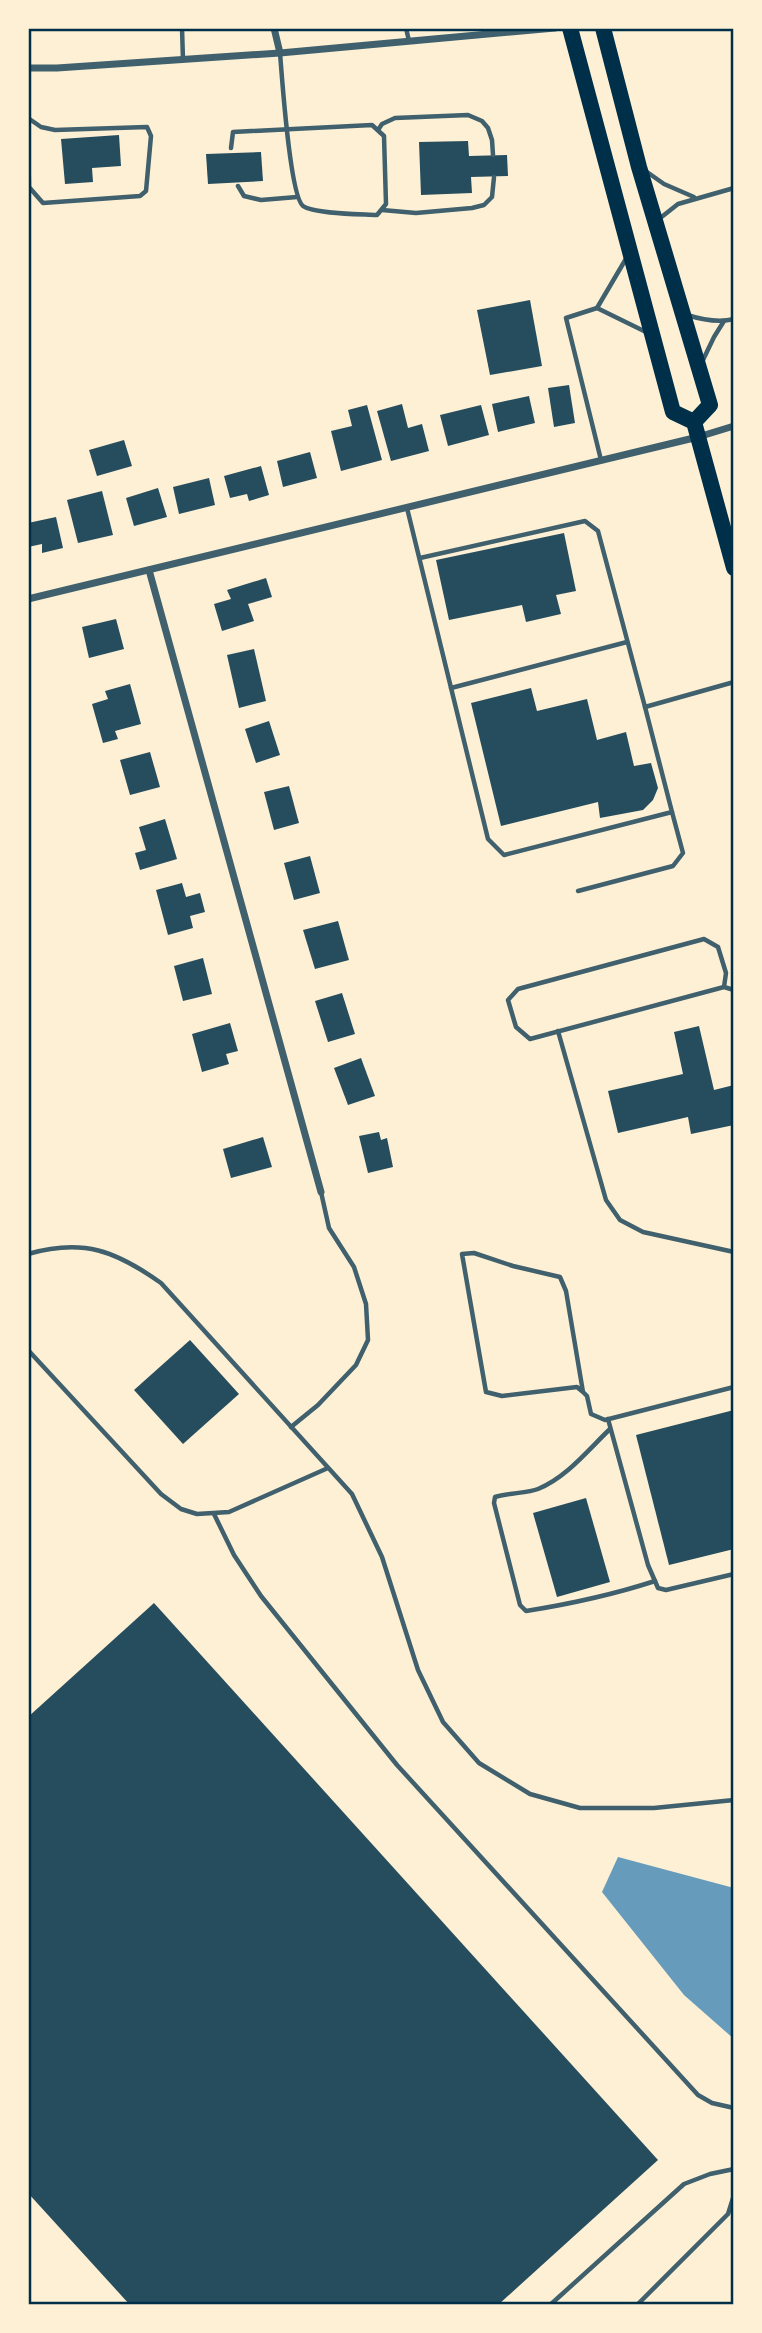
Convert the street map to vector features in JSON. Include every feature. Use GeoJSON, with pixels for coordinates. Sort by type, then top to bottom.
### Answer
{"type":"FeatureCollection","features":[{"type":"Feature","properties":{"kind":"main road"},"geometry":{"type":"LineString","coordinates":[[570,28],[673,412],[696,430],[734,568]]}},
{"type":"Feature","properties":{"kind":"main road"},"geometry":{"type":"LineString","coordinates":[[603,28],[639,167],[710,405],[696,430]]}},
{"type":"Feature","properties":{"kind":"street"},"geometry":{"type":"LineString","coordinates":[[274,28],[279,53]]}},
{"type":"Feature","properties":{"kind":"street"},"geometry":{"type":"LineString","coordinates":[[28,68],[279,53],[555,28]]}},
{"type":"Feature","properties":{"kind":"street"},"geometry":{"type":"LineString","coordinates":[[28,599],[601,460],[696,430],[734,426]]}},
{"type":"Feature","properties":{"kind":"street"},"geometry":{"type":"LineString","coordinates":[[149,570],[321,1192]]}},
{"type":"Feature","properties":{"kind":"lane"},"geometry":{"type":"LineString","coordinates":[[181,28],[183,60]]}},
{"type":"Feature","properties":{"kind":"lane"},"geometry":{"type":"LineString","coordinates":[[406,28],[409,42]]}},
{"type":"Feature","properties":{"kind":"lane"},"geometry":{"type":"LineString","coordinates":[[231,148],[233,132],[288,130],[372,125],[384,136],[386,204],[377,215],[311,210],[300,204],[294,190],[288,130],[279,53]]}},
{"type":"Feature","properties":{"kind":"lane"},"geometry":{"type":"LineString","coordinates":[[378,130],[382,124],[395,118],[468,115],[482,121],[488,128],[493,155]]}},
{"type":"Feature","properties":{"kind":"lane"},"geometry":{"type":"LineString","coordinates":[[28,118],[41,127],[55,130],[147,127],[151,136],[146,191],[140,196],[43,203],[29,187],[28,132]]}},
{"type":"Feature","properties":{"kind":"lane"},"geometry":{"type":"LineString","coordinates":[[639,167],[664,184],[695,198]]}},
{"type":"Feature","properties":{"kind":"lane"},"geometry":{"type":"LineString","coordinates":[[382,209],[416,213],[478,208],[492,197],[494,177]]}},
{"type":"Feature","properties":{"kind":"lane"},"geometry":{"type":"LineString","coordinates":[[238,186],[244,196],[261,200],[297,197]]}},
{"type":"Feature","properties":{"kind":"lane"},"geometry":{"type":"LineString","coordinates":[[655,223],[665,212],[678,204],[734,188]]}},
{"type":"Feature","properties":{"kind":"lane"},"geometry":{"type":"LineString","coordinates":[[597,308],[630,252]]}},
{"type":"Feature","properties":{"kind":"lane"},"geometry":{"type":"LineString","coordinates":[[601,460],[566,318],[597,308],[652,335]]}},
{"type":"Feature","properties":{"kind":"lane"},"geometry":{"type":"LineString","coordinates":[[682,313],[703,320],[734,319]]}},
{"type":"Feature","properties":{"kind":"lane"},"geometry":{"type":"LineString","coordinates":[[699,370],[706,351],[724,321]]}},
{"type":"Feature","properties":{"kind":"lane"},"geometry":{"type":"LineString","coordinates":[[407,507],[488,839],[504,855],[672,812]]}},
{"type":"Feature","properties":{"kind":"lane"},"geometry":{"type":"LineString","coordinates":[[420,558],[585,521],[598,531],[683,853],[673,866],[578,891]]}},
{"type":"Feature","properties":{"kind":"lane"},"geometry":{"type":"LineString","coordinates":[[451,688],[627,642]]}},
{"type":"Feature","properties":{"kind":"lane"},"geometry":{"type":"LineString","coordinates":[[645,708],[734,682]]}},
{"type":"Feature","properties":{"kind":"lane"},"geometry":{"type":"LineString","coordinates":[[724,987],[726,973],[718,947],[704,939],[518,989],[508,1000],[516,1027],[530,1038],[724,987],[734,990]]}},
{"type":"Feature","properties":{"kind":"lane"},"geometry":{"type":"LineString","coordinates":[[558,1031],[606,1200],[620,1220],[643,1232],[734,1252]]}},
{"type":"Feature","properties":{"kind":"lane"},"geometry":{"type":"LineString","coordinates":[[291,1427],[318,1405],[356,1365],[368,1340],[366,1304],[354,1267],[329,1228],[321,1192]]}},
{"type":"Feature","properties":{"kind":"lane"},"geometry":{"type":"LineString","coordinates":[[28,1254],[48,1248],[73,1246],[104,1252],[134,1264],[161,1283],[352,1494],[382,1557],[418,1670],[443,1723],[478,1763],[530,1794],[580,1808],[654,1808],[734,1800]]}},
{"type":"Feature","properties":{"kind":"lane"},"geometry":{"type":"LineString","coordinates":[[583,1392],[566,1291],[560,1277],[474,1253],[462,1254],[486,1392],[502,1396],[577,1387],[587,1396],[591,1415],[605,1420],[734,1387]]}},
{"type":"Feature","properties":{"kind":"lane"},"geometry":{"type":"LineString","coordinates":[[28,1350],[161,1494],[181,1509],[197,1514],[229,1512],[328,1468]]}},
{"type":"Feature","properties":{"kind":"lane"},"geometry":{"type":"LineString","coordinates":[[608,1419],[648,1565],[658,1588],[666,1590],[734,1574]]}},
{"type":"Feature","properties":{"kind":"lane"},"geometry":{"type":"LineString","coordinates":[[610,1429],[557,1479],[536,1490],[495,1497],[494,1503],[520,1605],[526,1611],[567,1605],[655,1581]]}},
{"type":"Feature","properties":{"kind":"lane"},"geometry":{"type":"LineString","coordinates":[[214,1514],[234,1555],[261,1596],[397,1765],[698,2095],[712,2103],[734,2108]]}},
{"type":"Feature","properties":{"kind":"lane"},"geometry":{"type":"LineString","coordinates":[[550,2305],[684,2184],[710,2174],[734,2169]]}},
{"type":"Feature","properties":{"kind":"lane"},"geometry":{"type":"LineString","coordinates":[[637,2305],[728,2214],[734,2195]]}},
{"type":"Feature","properties":{"kind":"water"},"geometry":{"type":"Polygon","coordinates":[[[618,1857],[734,1888],[734,2039],[684,1995],[602,1892],[618,1857]]]}},
{"type":"Feature","properties":{"kind":"building"},"geometry":{"type":"Polygon","coordinates":[[[119,135],[121,166],[92,168],[93,182],[65,184],[61,139],[119,135]]]}},
{"type":"Feature","properties":{"kind":"building"},"geometry":{"type":"Polygon","coordinates":[[[468,141],[469,156],[507,155],[508,176],[471,177],[472,193],[421,195],[419,142],[468,141]]]}},
{"type":"Feature","properties":{"kind":"building"},"geometry":{"type":"Polygon","coordinates":[[[261,152],[263,181],[208,184],[206,154],[261,152]]]}},
{"type":"Feature","properties":{"kind":"building"},"geometry":{"type":"Polygon","coordinates":[[[530,300],[542,366],[490,375],[477,310],[530,300]]]}},
{"type":"Feature","properties":{"kind":"building"},"geometry":{"type":"Polygon","coordinates":[[[569,385],[575,423],[554,427],[548,388],[569,385]]]}},
{"type":"Feature","properties":{"kind":"building"},"geometry":{"type":"Polygon","coordinates":[[[529,396],[535,423],[498,432],[492,404],[529,396]]]}},
{"type":"Feature","properties":{"kind":"building"},"geometry":{"type":"Polygon","coordinates":[[[402,404],[408,428],[422,424],[429,451],[391,461],[377,411],[402,404]]]}},
{"type":"Feature","properties":{"kind":"building"},"geometry":{"type":"Polygon","coordinates":[[[367,405],[382,460],[341,471],[331,431],[352,426],[348,410],[367,405]]]}},
{"type":"Feature","properties":{"kind":"building"},"geometry":{"type":"Polygon","coordinates":[[[481,405],[489,435],[448,446],[440,415],[481,405]]]}},
{"type":"Feature","properties":{"kind":"building"},"geometry":{"type":"Polygon","coordinates":[[[124,440],[132,466],[97,476],[89,450],[124,440]]]}},
{"type":"Feature","properties":{"kind":"building"},"geometry":{"type":"Polygon","coordinates":[[[310,452],[317,478],[283,487],[277,461],[310,452]]]}},
{"type":"Feature","properties":{"kind":"building"},"geometry":{"type":"Polygon","coordinates":[[[261,466],[269,495],[249,501],[247,494],[230,498],[224,476],[261,466]]]}},
{"type":"Feature","properties":{"kind":"building"},"geometry":{"type":"Polygon","coordinates":[[[209,478],[215,505],[179,514],[173,487],[209,478]]]}},
{"type":"Feature","properties":{"kind":"building"},"geometry":{"type":"Polygon","coordinates":[[[158,488],[167,517],[134,526],[126,498],[158,488]]]}},
{"type":"Feature","properties":{"kind":"building"},"geometry":{"type":"Polygon","coordinates":[[[102,491],[113,535],[78,543],[67,500],[102,491]]]}},
{"type":"Feature","properties":{"kind":"building"},"geometry":{"type":"Polygon","coordinates":[[[56,517],[63,548],[42,553],[42,544],[28,547],[28,523],[56,517]]]}},
{"type":"Feature","properties":{"kind":"building"},"geometry":{"type":"Polygon","coordinates":[[[564,533],[576,591],[556,595],[561,614],[526,622],[522,605],[449,620],[436,560],[564,533]]]}},
{"type":"Feature","properties":{"kind":"building"},"geometry":{"type":"Polygon","coordinates":[[[266,578],[272,597],[248,604],[254,621],[222,631],[214,604],[231,599],[227,590],[266,578]]]}},
{"type":"Feature","properties":{"kind":"building"},"geometry":{"type":"Polygon","coordinates":[[[116,619],[124,649],[89,658],[82,627],[116,619]]]}},
{"type":"Feature","properties":{"kind":"building"},"geometry":{"type":"Polygon","coordinates":[[[254,649],[266,701],[239,708],[227,655],[254,649]]]}},
{"type":"Feature","properties":{"kind":"building"},"geometry":{"type":"Polygon","coordinates":[[[130,684],[141,724],[115,731],[118,739],[103,743],[92,704],[108,699],[105,691],[130,684]]]}},
{"type":"Feature","properties":{"kind":"building"},"geometry":{"type":"Polygon","coordinates":[[[531,688],[537,711],[587,699],[597,740],[626,732],[634,766],[651,763],[658,788],[653,800],[643,810],[600,818],[598,802],[501,826],[471,703],[531,688]]]}},
{"type":"Feature","properties":{"kind":"building"},"geometry":{"type":"Polygon","coordinates":[[[269,721],[280,755],[256,763],[245,729],[269,721]]]}},
{"type":"Feature","properties":{"kind":"building"},"geometry":{"type":"Polygon","coordinates":[[[150,752],[160,787],[130,795],[120,760],[150,752]]]}},
{"type":"Feature","properties":{"kind":"building"},"geometry":{"type":"Polygon","coordinates":[[[289,786],[299,823],[274,830],[264,792],[289,786]]]}},
{"type":"Feature","properties":{"kind":"building"},"geometry":{"type":"Polygon","coordinates":[[[165,819],[177,859],[140,870],[135,853],[146,850],[139,827],[165,819]]]}},
{"type":"Feature","properties":{"kind":"building"},"geometry":{"type":"Polygon","coordinates":[[[310,856],[320,893],[294,900],[284,863],[310,856]]]}},
{"type":"Feature","properties":{"kind":"building"},"geometry":{"type":"Polygon","coordinates":[[[182,883],[186,897],[200,893],[205,912],[190,916],[193,928],[168,935],[156,890],[182,883]]]}},
{"type":"Feature","properties":{"kind":"building"},"geometry":{"type":"Polygon","coordinates":[[[338,921],[349,960],[315,969],[303,930],[338,921]]]}},
{"type":"Feature","properties":{"kind":"building"},"geometry":{"type":"Polygon","coordinates":[[[203,958],[212,994],[183,1001],[174,966],[203,958]]]}},
{"type":"Feature","properties":{"kind":"building"},"geometry":{"type":"Polygon","coordinates":[[[342,993],[355,1034],[328,1042],[315,1001],[342,993]]]}},
{"type":"Feature","properties":{"kind":"building"},"geometry":{"type":"Polygon","coordinates":[[[230,1023],[238,1051],[226,1054],[229,1064],[202,1072],[192,1034],[230,1023]]]}},
{"type":"Feature","properties":{"kind":"building"},"geometry":{"type":"Polygon","coordinates":[[[699,1026],[714,1090],[734,1085],[734,1125],[691,1134],[688,1117],[618,1133],[608,1091],[683,1074],[674,1032],[699,1026]]]}},
{"type":"Feature","properties":{"kind":"building"},"geometry":{"type":"Polygon","coordinates":[[[361,1058],[375,1096],[348,1105],[334,1068],[361,1058]]]}},
{"type":"Feature","properties":{"kind":"building"},"geometry":{"type":"Polygon","coordinates":[[[379,1132],[381,1140],[387,1138],[393,1167],[368,1173],[359,1136],[379,1132]]]}},
{"type":"Feature","properties":{"kind":"building"},"geometry":{"type":"Polygon","coordinates":[[[263,1137],[272,1167],[231,1178],[223,1149],[263,1137]]]}},
{"type":"Feature","properties":{"kind":"building"},"geometry":{"type":"Polygon","coordinates":[[[190,1340],[239,1394],[183,1444],[134,1390],[190,1340]]]}},
{"type":"Feature","properties":{"kind":"building"},"geometry":{"type":"Polygon","coordinates":[[[734,1410],[734,1549],[669,1565],[636,1435],[734,1410]]]}},
{"type":"Feature","properties":{"kind":"building"},"geometry":{"type":"Polygon","coordinates":[[[586,1498],[610,1582],[557,1597],[533,1513],[586,1498]]]}},
{"type":"Feature","properties":{"kind":"building"},"geometry":{"type":"Polygon","coordinates":[[[154,1603],[658,2160],[498,2305],[130,2305],[28,2193],[28,1717],[154,1603]]]}}]}
